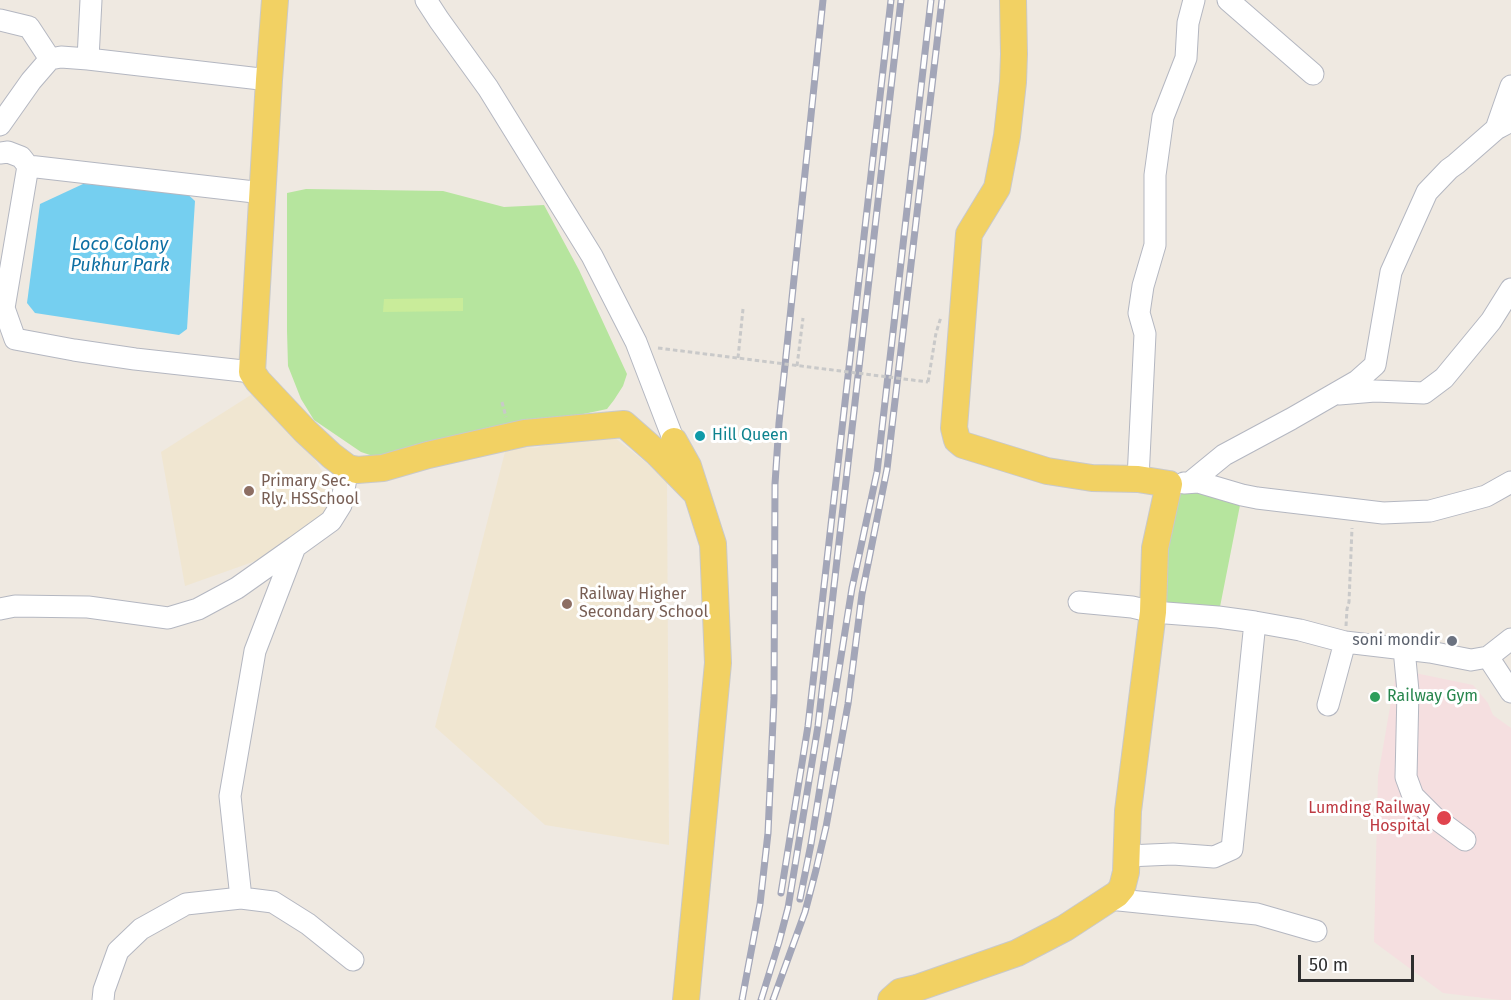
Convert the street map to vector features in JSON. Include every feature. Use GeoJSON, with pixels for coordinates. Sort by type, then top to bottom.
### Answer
{"type":"FeatureCollection","features":[{"type":"Feature","properties":{"kind":"main road"},"geometry":{"type":"LineString","coordinates":[[275,0],[252,372],[258,381],[305,431],[348,468],[357,470],[383,468],[525,433],[624,424],[657,453],[697,494]]}},
{"type":"Feature","properties":{"kind":"main road"},"geometry":{"type":"LineString","coordinates":[[891,1000],[900,992],[1017,953],[1065,928],[1117,894],[1122,888],[1126,872],[1128,811],[1153,612],[1155,548],[1180,483],[1092,477],[1047,471],[963,445],[957,440],[954,428],[969,234],[996,188],[1007,136],[1013,82],[1013,0]]}},
{"type":"Feature","properties":{"kind":"main road"},"geometry":{"type":"LineString","coordinates":[[674,441],[688,466],[713,544],[718,663],[686,1000]]}},
{"type":"Feature","properties":{"kind":"street"},"geometry":{"type":"LineString","coordinates":[[88,59],[92,0]]}},
{"type":"Feature","properties":{"kind":"street"},"geometry":{"type":"LineString","coordinates":[[426,0],[488,88],[592,256],[636,342],[674,441]]}},
{"type":"Feature","properties":{"kind":"street"},"geometry":{"type":"LineString","coordinates":[[1138,479],[1145,334],[1139,313],[1143,286],[1155,245],[1155,175],[1163,117],[1186,57],[1188,23],[1194,0]]}},
{"type":"Feature","properties":{"kind":"street"},"geometry":{"type":"LineString","coordinates":[[1228,0],[1313,74]]}},
{"type":"Feature","properties":{"kind":"street"},"geometry":{"type":"LineString","coordinates":[[0,20],[29,27],[50,59]]}},
{"type":"Feature","properties":{"kind":"street"},"geometry":{"type":"LineString","coordinates":[[0,125],[31,81],[50,59],[61,57],[269,80]]}},
{"type":"Feature","properties":{"kind":"street"},"geometry":{"type":"LineString","coordinates":[[1180,483],[1224,455],[1357,381],[1375,365],[1391,272],[1427,192],[1449,169],[1504,125],[1511,86]]}},
{"type":"Feature","properties":{"kind":"street"},"geometry":{"type":"LineString","coordinates":[[0,153],[8,152],[21,157],[28,166],[263,193]]}},
{"type":"Feature","properties":{"kind":"street"},"geometry":{"type":"LineString","coordinates":[[28,166],[4,308],[15,339],[135,359],[252,372]]}},
{"type":"Feature","properties":{"kind":"street"},"geometry":{"type":"LineString","coordinates":[[1335,394],[1375,391],[1424,393],[1444,378],[1491,321],[1511,289]]}},
{"type":"Feature","properties":{"kind":"street"},"geometry":{"type":"LineString","coordinates":[[0,609],[15,606],[88,607],[168,618],[198,609],[237,588],[331,521],[341,505],[348,468]]}},
{"type":"Feature","properties":{"kind":"street"},"geometry":{"type":"LineString","coordinates":[[1180,483],[1197,482],[1242,495],[1383,513],[1430,512],[1486,496],[1511,482]]}},
{"type":"Feature","properties":{"kind":"street"},"geometry":{"type":"LineString","coordinates":[[241,898],[230,796],[255,651],[295,547]]}},
{"type":"Feature","properties":{"kind":"street"},"geometry":{"type":"LineString","coordinates":[[1079,602],[1255,622],[1300,630],[1345,642],[1430,652],[1471,660],[1488,657],[1510,640]]}},
{"type":"Feature","properties":{"kind":"street"},"geometry":{"type":"LineString","coordinates":[[1127,856],[1173,854],[1214,857],[1232,849],[1255,622]]}},
{"type":"Feature","properties":{"kind":"street"},"geometry":{"type":"LineString","coordinates":[[1328,705],[1345,642]]}},
{"type":"Feature","properties":{"kind":"street"},"geometry":{"type":"LineString","coordinates":[[1404,649],[1408,691],[1406,777],[1413,796],[1434,817],[1465,840]]}},
{"type":"Feature","properties":{"kind":"street"},"geometry":{"type":"LineString","coordinates":[[1488,657],[1511,692]]}},
{"type":"Feature","properties":{"kind":"street"},"geometry":{"type":"LineString","coordinates":[[103,1000],[104,990],[118,951],[141,929],[186,904],[241,898],[273,902],[308,924],[353,960]]}},
{"type":"Feature","properties":{"kind":"street"},"geometry":{"type":"LineString","coordinates":[[1108,899],[1257,914],[1316,931]]}},
{"type":"Feature","properties":{"kind":"street"},"geometry":{"type":"LineString","coordinates":[[87,1000],[103,969],[113,966]]}},
{"type":"Feature","properties":{"kind":"path"},"geometry":{"type":"LineString","coordinates":[[738,358],[743,309]]}},
{"type":"Feature","properties":{"kind":"path"},"geometry":{"type":"LineString","coordinates":[[797,366],[803,318]]}},
{"type":"Feature","properties":{"kind":"path"},"geometry":{"type":"LineString","coordinates":[[658,348],[928,382],[936,333]]}},
{"type":"Feature","properties":{"kind":"path"},"geometry":{"type":"LineString","coordinates":[[1345,642],[1349,602],[1351,529],[1367,511]]}},
{"type":"Feature","properties":{"kind":"shaded area","name":"Primary Sec. Rly. HSSchool"},"geometry":{"type":"Polygon","coordinates":[[[254,393],[312,455],[327,479],[332,503],[295,547],[185,586],[161,452],[254,393]]]}},
{"type":"Feature","properties":{"kind":"shaded area","name":"Railway Higher Secondary School"},"geometry":{"type":"Polygon","coordinates":[[[586,434],[615,438],[667,482],[669,845],[545,825],[435,727],[507,444],[535,448],[586,434]]]}},
{"type":"Feature","properties":{"kind":"shaded area","name":"Lumding Railway Hospital"},"geometry":{"type":"Polygon","coordinates":[[[1396,673],[1415,673],[1473,685],[1488,703],[1493,715],[1511,728],[1511,1000],[1443,993],[1374,942],[1378,776],[1396,673]]]}},
{"type":"Feature","properties":{"kind":"green space"},"geometry":{"type":"Polygon","coordinates":[[[306,189],[443,191],[504,207],[544,205],[579,270],[627,374],[614,400],[607,409],[385,456],[361,452],[314,420],[301,399],[288,366],[287,193],[306,189]]]}},
{"type":"Feature","properties":{"kind":"green space"},"geometry":{"type":"Polygon","coordinates":[[[463,298],[463,311],[383,312],[384,299],[463,298]]]}},
{"type":"Feature","properties":{"kind":"green space"},"geometry":{"type":"Polygon","coordinates":[[[1169,484],[1242,495],[1218,617],[1153,612],[1169,484]]]}},
{"type":"Feature","properties":{"kind":"water","name":"Loco Colony Pukhur Park"},"geometry":{"type":"Polygon","coordinates":[[[83,184],[181,188],[195,201],[187,329],[179,335],[35,313],[27,303],[40,204],[83,184]]]}},
{"type":"Feature","properties":{"kind":"railway"},"geometry":{"type":"LineString","coordinates":[[742,1000],[760,904],[768,833],[774,698],[775,484],[779,423],[823,0]]}},
{"type":"Feature","properties":{"kind":"railway"},"geometry":{"type":"LineString","coordinates":[[781,893],[808,726],[891,0]]}},
{"type":"Feature","properties":{"kind":"railway"},"geometry":{"type":"LineString","coordinates":[[761,1000],[788,908],[818,726],[901,0]]}},
{"type":"Feature","properties":{"kind":"railway"},"geometry":{"type":"LineString","coordinates":[[800,899],[852,588],[877,472],[931,0]]}},
{"type":"Feature","properties":{"kind":"railway"},"geometry":{"type":"LineString","coordinates":[[773,1000],[805,912],[816,870],[848,704],[862,594],[887,469],[942,0]]}},
{"type":"Feature","properties":{"kind":"place","name":"Hill Queen"},"geometry":{"type":"Point","coordinates":[700,436]}},
{"type":"Feature","properties":{"kind":"place","name":"Primary Sec. Rly. HSSchool"},"geometry":{"type":"Point","coordinates":[249,491]}},
{"type":"Feature","properties":{"kind":"place","name":"Railway Higher Secondary School"},"geometry":{"type":"Point","coordinates":[567,604]}},
{"type":"Feature","properties":{"kind":"place","name":"soni mondir"},"geometry":{"type":"Point","coordinates":[1452,641]}},
{"type":"Feature","properties":{"kind":"place","name":"Railway Gym"},"geometry":{"type":"Point","coordinates":[1375,697]}},
{"type":"Feature","properties":{"kind":"place","name":"Lumding Railway Hospital"},"geometry":{"type":"Point","coordinates":[1444,818]}}]}
